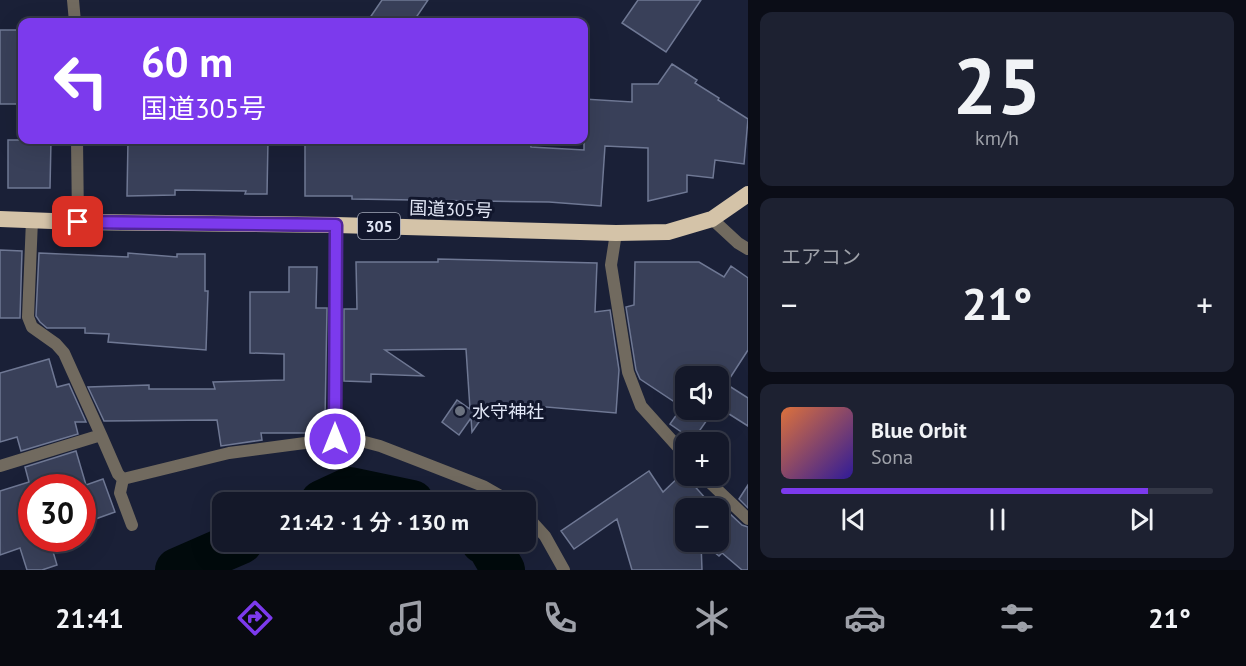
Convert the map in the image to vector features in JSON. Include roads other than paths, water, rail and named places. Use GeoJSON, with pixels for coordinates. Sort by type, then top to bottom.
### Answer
{"type":"FeatureCollection","features":[{"type":"Feature","properties":{"kind":"highway","name":"国道305号"},"geometry":{"type":"LineString","coordinates":[[0,219],[616,233],[668,232],[712,219],[748,194]]}},
{"type":"Feature","properties":{"kind":"street"},"geometry":{"type":"LineString","coordinates":[[73,0],[75,18]]}},
{"type":"Feature","properties":{"kind":"street"},"geometry":{"type":"LineString","coordinates":[[77,144],[78,222]]}},
{"type":"Feature","properties":{"kind":"street"},"geometry":{"type":"LineString","coordinates":[[712,219],[748,249]]}},
{"type":"Feature","properties":{"kind":"street"},"geometry":{"type":"LineString","coordinates":[[32,220],[28,317],[32,327],[56,344],[64,353],[118,474],[123,479]]}},
{"type":"Feature","properties":{"kind":"street"},"geometry":{"type":"LineString","coordinates":[[335,439],[336,225]]}},
{"type":"Feature","properties":{"kind":"street"},"geometry":{"type":"LineString","coordinates":[[616,233],[611,265],[628,372],[641,406],[675,444]]}},
{"type":"Feature","properties":{"kind":"street"},"geometry":{"type":"LineString","coordinates":[[0,466],[101,435]]}},
{"type":"Feature","properties":{"kind":"street"},"geometry":{"type":"LineString","coordinates":[[123,479],[229,453],[335,439],[357,440],[380,446],[494,492]]}},
{"type":"Feature","properties":{"kind":"street"},"geometry":{"type":"LineString","coordinates":[[123,479],[120,493],[132,525]]}},
{"type":"Feature","properties":{"kind":"street"},"geometry":{"type":"LineString","coordinates":[[713,486],[748,519]]}},
{"type":"Feature","properties":{"kind":"street"},"geometry":{"type":"LineString","coordinates":[[536,526],[545,536],[564,570]]}},
{"type":"Feature","properties":{"kind":"waterway"},"geometry":{"type":"LineString","coordinates":[[344,492],[350,489],[364,492]]}},
{"type":"Feature","properties":{"kind":"waterway"},"geometry":{"type":"LineString","coordinates":[[177,570],[218,552]]}},
{"type":"Feature","properties":{"kind":"waterway"},"geometry":{"type":"LineString","coordinates":[[493,552],[503,570]]}},
{"type":"Feature","properties":{"kind":"place","name":"水守神社"},"geometry":{"type":"Point","coordinates":[460,411]}}]}
